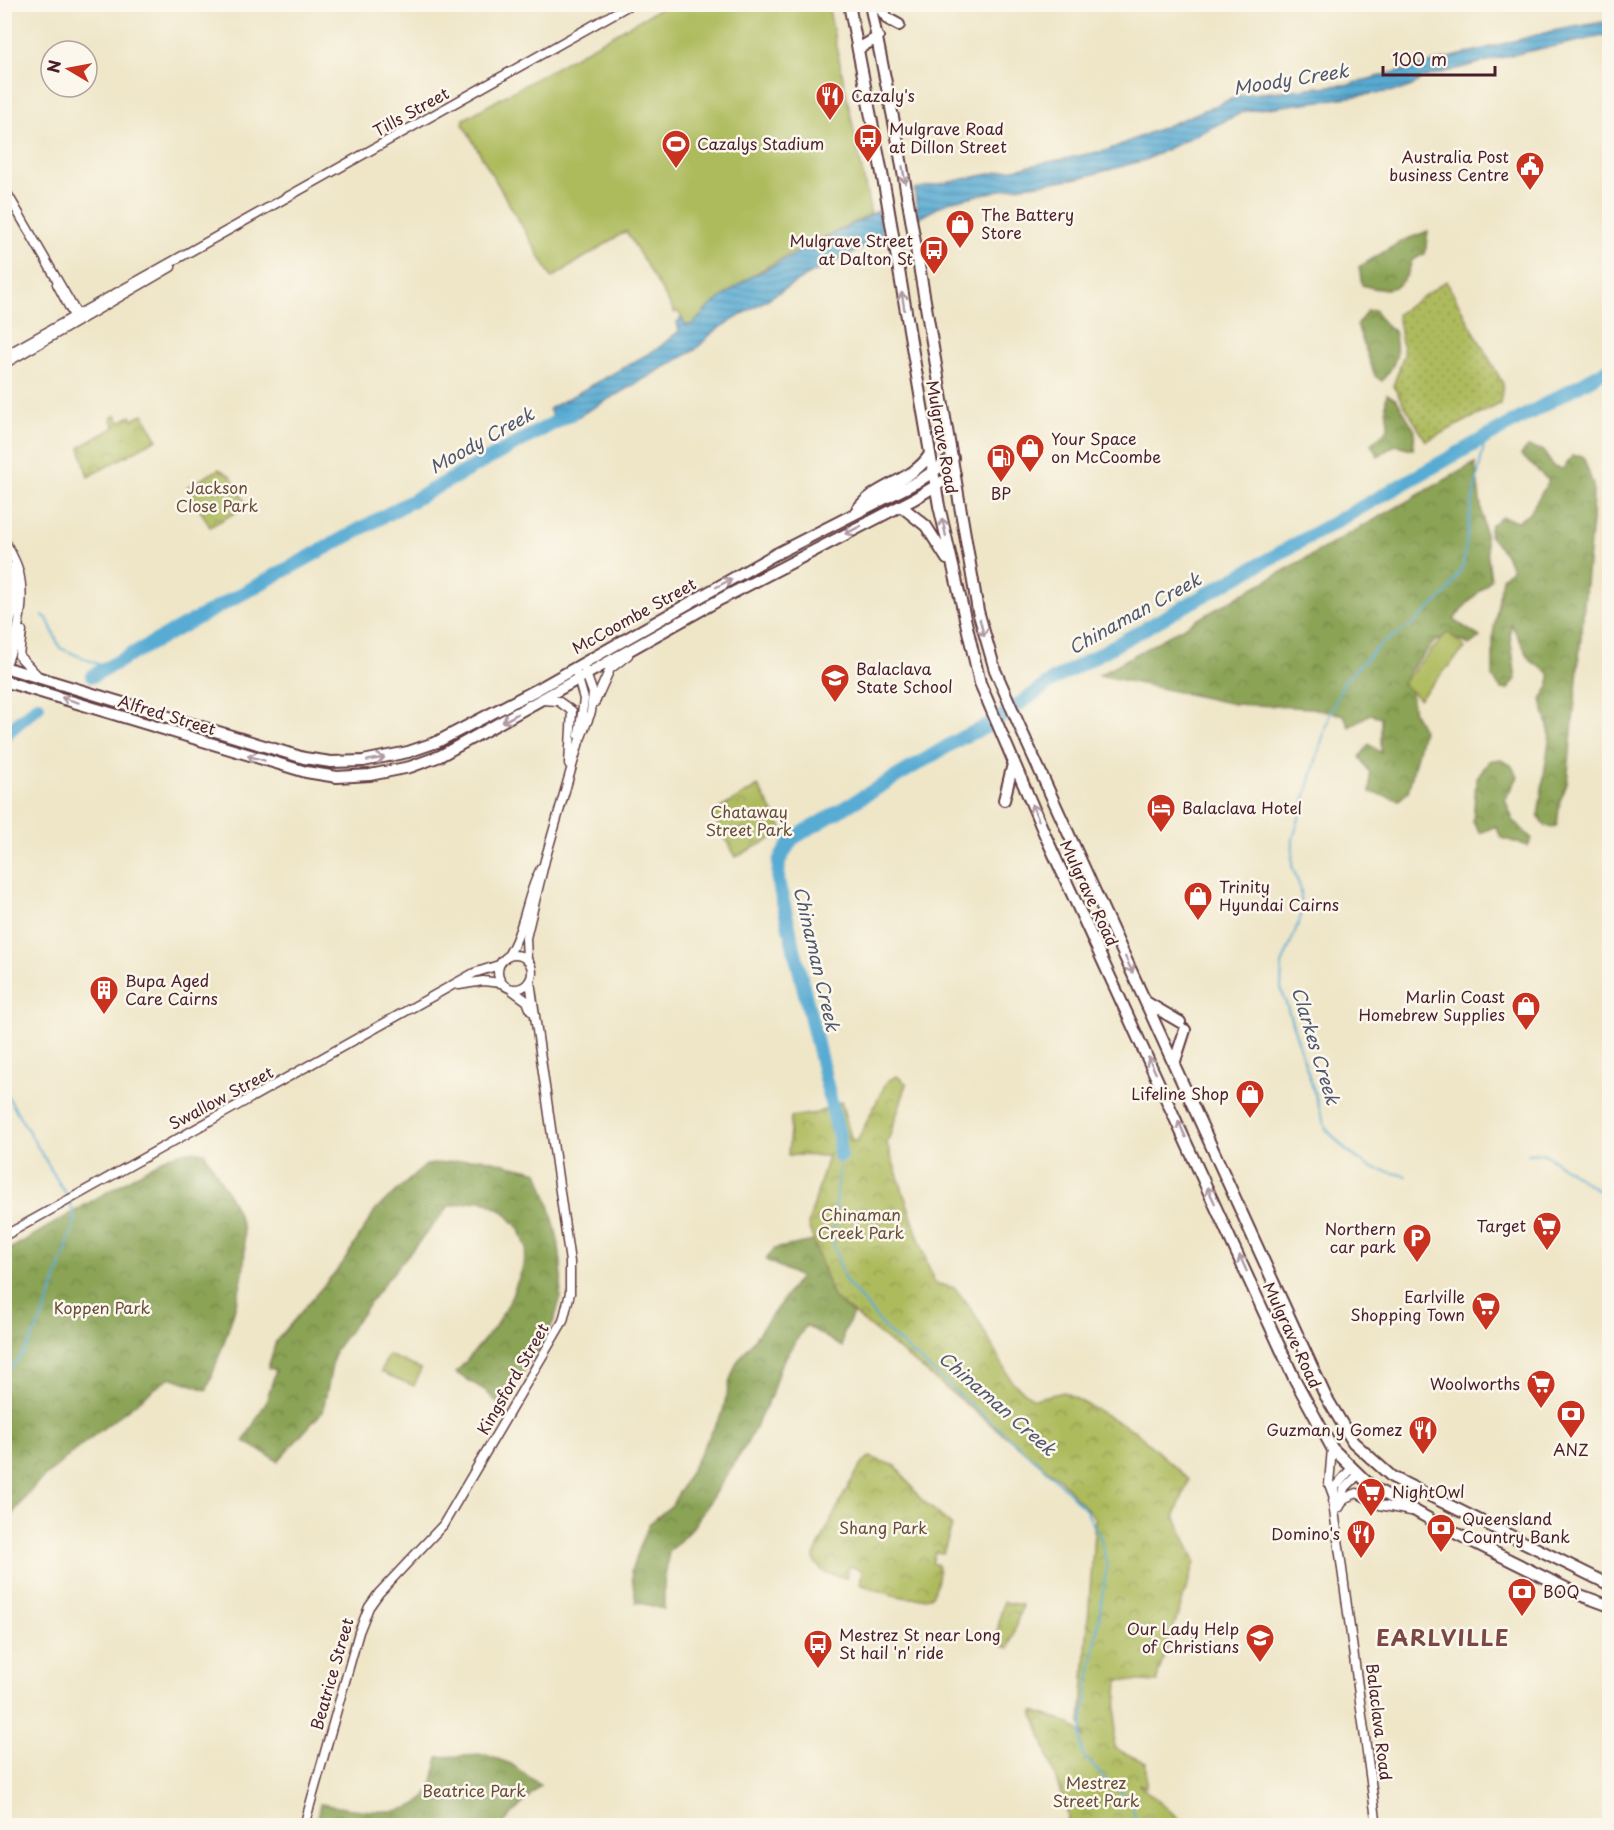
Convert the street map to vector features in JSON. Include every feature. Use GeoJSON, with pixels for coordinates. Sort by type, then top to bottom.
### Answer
{"type":"FeatureCollection","features":[{"type":"Feature","properties":{"kind":"main road","name":"Mulgrave Road"},"geometry":{"type":"LineString","coordinates":[[849,4],[933,471],[972,655],[992,714],[1013,764],[1294,1378],[1332,1448],[1354,1472],[1415,1512],[1580,1595],[1610,1606]]}},
{"type":"Feature","properties":{"kind":"main road","name":"Mulgrave Road"},"geometry":{"type":"LineString","coordinates":[[870,4],[878,37],[981,623],[995,670],[1330,1406],[1347,1435],[1369,1458],[1408,1486],[1610,1585]]}},
{"type":"Feature","properties":{"kind":"main road"},"geometry":{"type":"LineString","coordinates":[[877,4],[888,19],[899,26]]}},
{"type":"Feature","properties":{"kind":"main road"},"geometry":{"type":"LineString","coordinates":[[858,49],[878,37]]}},
{"type":"Feature","properties":{"kind":"main road"},"geometry":{"type":"LineString","coordinates":[[855,512],[865,499],[920,468],[930,454]]}},
{"type":"Feature","properties":{"kind":"main road","name":"McCoombe Street"},"geometry":{"type":"LineString","coordinates":[[318,760],[363,761],[423,748],[538,689],[577,665],[933,471],[952,458]]}},
{"type":"Feature","properties":{"kind":"main road","name":"McCoombe Street"},"geometry":{"type":"LineString","coordinates":[[317,774],[370,775],[416,765],[464,744],[660,633],[901,506],[955,474]]}},
{"type":"Feature","properties":{"kind":"main road"},"geometry":{"type":"LineString","coordinates":[[901,506],[926,526],[952,567]]}},
{"type":"Feature","properties":{"kind":"main road","name":"Alfred Street"},"geometry":{"type":"LineString","coordinates":[[5,668],[318,760]]}},
{"type":"Feature","properties":{"kind":"main road","name":"Alfred Street"},"geometry":{"type":"LineString","coordinates":[[4,681],[317,774]]}},
{"type":"Feature","properties":{"kind":"main road"},"geometry":{"type":"LineString","coordinates":[[1004,800],[1013,764]]}},
{"type":"Feature","properties":{"kind":"main road"},"geometry":{"type":"LineString","coordinates":[[1146,1002],[1183,1026],[1174,1064]]}},
{"type":"Feature","properties":{"kind":"main road"},"geometry":{"type":"LineString","coordinates":[[1354,1472],[1369,1458]]}},
{"type":"Feature","properties":{"kind":"street","name":"Tills Street"},"geometry":{"type":"LineString","coordinates":[[4,356],[76,317],[152,280],[204,245],[631,4]]}},
{"type":"Feature","properties":{"kind":"street"},"geometry":{"type":"LineString","coordinates":[[4,188],[76,317]]}},
{"type":"Feature","properties":{"kind":"street","name":"Tills Street"},"geometry":{"type":"LineString","coordinates":[[4,364],[76,317]]}},
{"type":"Feature","properties":{"kind":"street"},"geometry":{"type":"LineString","coordinates":[[4,540],[26,592],[27,605],[18,652],[22,661],[44,680]]}},
{"type":"Feature","properties":{"kind":"street"},"geometry":{"type":"LineString","coordinates":[[5,640],[15,604],[11,555]]}},
{"type":"Feature","properties":{"kind":"street"},"geometry":{"type":"LineString","coordinates":[[5,668],[21,611],[20,578]]}},
{"type":"Feature","properties":{"kind":"street"},"geometry":{"type":"LineString","coordinates":[[545,860],[533,884],[518,934],[497,971],[501,983],[511,989],[522,988],[530,981],[532,970],[527,960],[526,938],[567,783],[591,712],[610,669],[660,633]]}},
{"type":"Feature","properties":{"kind":"street"},"geometry":{"type":"LineString","coordinates":[[577,665],[593,693],[591,712]]}},
{"type":"Feature","properties":{"kind":"street"},"geometry":{"type":"LineString","coordinates":[[579,742],[584,699],[583,676]]}},
{"type":"Feature","properties":{"kind":"street"},"geometry":{"type":"LineString","coordinates":[[542,700],[558,701],[572,711],[567,783]]}},
{"type":"Feature","properties":{"kind":"street"},"geometry":{"type":"LineString","coordinates":[[507,957],[518,955],[527,960]]}},
{"type":"Feature","properties":{"kind":"street","name":"Swallow Street"},"geometry":{"type":"LineString","coordinates":[[4,1236],[453,987],[474,973],[499,965]]}},
{"type":"Feature","properties":{"kind":"street","name":"Swallow Street"},"geometry":{"type":"LineString","coordinates":[[453,987],[483,981],[501,983]]}},
{"type":"Feature","properties":{"kind":"street","name":"Kingsford Street"},"geometry":{"type":"LineString","coordinates":[[421,1549],[443,1525],[535,1374],[563,1321],[568,1301],[570,1262],[530,981]]}},
{"type":"Feature","properties":{"kind":"street","name":"Kingsford Street"},"geometry":{"type":"LineString","coordinates":[[511,989],[527,1001],[536,1025]]}},
{"type":"Feature","properties":{"kind":"street","name":"Balaclava Road"},"geometry":{"type":"LineString","coordinates":[[1332,1448],[1329,1484],[1333,1495],[1341,1551],[1377,1826]]}},
{"type":"Feature","properties":{"kind":"street"},"geometry":{"type":"LineString","coordinates":[[1333,1495],[1337,1484],[1354,1472]]}},
{"type":"Feature","properties":{"kind":"street","name":"Balaclava Road"},"geometry":{"type":"LineString","coordinates":[[1341,1551],[1339,1508],[1343,1491],[1354,1472]]}},
{"type":"Feature","properties":{"kind":"street"},"geometry":{"type":"LineString","coordinates":[[1339,1508],[1345,1498],[1357,1493],[1380,1505],[1415,1512]]}},
{"type":"Feature","properties":{"kind":"street","name":"Beatrice Street"},"geometry":{"type":"LineString","coordinates":[[304,1826],[365,1615],[379,1593],[421,1549]]}},
{"type":"Feature","properties":{"kind":"green space","name":"Cazalys Stadium"},"geometry":{"type":"Polygon","coordinates":[[[666,5],[828,5],[871,214],[754,275],[711,306],[693,325],[685,325],[678,311],[675,313],[626,231],[552,278],[463,124],[464,119],[666,5]]]}},
{"type":"Feature","properties":{"kind":"green space"},"geometry":{"type":"Polygon","coordinates":[[[1428,231],[1425,254],[1412,260],[1405,278],[1400,283],[1388,289],[1362,285],[1359,267],[1402,241],[1428,231]]]}},
{"type":"Feature","properties":{"kind":"green space"},"geometry":{"type":"Polygon","coordinates":[[[1446,281],[1503,384],[1500,404],[1426,441],[1393,386],[1404,355],[1397,314],[1446,281]]]}},
{"type":"Feature","properties":{"kind":"green space"},"geometry":{"type":"Polygon","coordinates":[[[1375,310],[1383,323],[1394,331],[1397,353],[1394,363],[1382,381],[1375,376],[1357,325],[1367,311],[1375,310]]]}},
{"type":"Feature","properties":{"kind":"green space"},"geometry":{"type":"Polygon","coordinates":[[[1387,394],[1397,400],[1415,431],[1413,449],[1395,445],[1378,456],[1371,444],[1388,429],[1387,394]]]}},
{"type":"Feature","properties":{"kind":"green space"},"geometry":{"type":"Polygon","coordinates":[[[143,414],[157,439],[88,477],[80,447],[115,427],[111,418],[116,415],[120,422],[131,416],[133,420],[143,414]]]}},
{"type":"Feature","properties":{"kind":"green space"},"geometry":{"type":"Polygon","coordinates":[[[1528,447],[1542,450],[1554,467],[1563,469],[1572,456],[1583,456],[1593,485],[1592,521],[1567,784],[1560,801],[1557,825],[1552,828],[1544,825],[1538,816],[1550,734],[1541,699],[1549,687],[1549,673],[1531,661],[1511,624],[1510,634],[1516,679],[1508,689],[1501,689],[1493,678],[1493,635],[1502,578],[1512,569],[1507,557],[1489,535],[1491,525],[1502,517],[1518,521],[1529,514],[1549,481],[1521,455],[1528,447]]]}},
{"type":"Feature","properties":{"kind":"green space"},"geometry":{"type":"Polygon","coordinates":[[[1475,463],[1491,579],[1454,620],[1480,637],[1469,645],[1451,636],[1435,641],[1408,673],[1414,713],[1423,730],[1408,792],[1399,800],[1370,792],[1370,773],[1360,757],[1369,744],[1381,753],[1381,717],[1370,714],[1349,727],[1344,715],[1311,708],[1234,704],[1099,675],[1475,463]]]}},
{"type":"Feature","properties":{"kind":"green space","name":"Jackson Close Park"},"geometry":{"type":"Polygon","coordinates":[[[219,469],[231,476],[247,506],[210,527],[187,487],[219,469]]]}},
{"type":"Feature","properties":{"kind":"green space"},"geometry":{"type":"Polygon","coordinates":[[[1448,632],[1465,648],[1419,699],[1402,683],[1448,632]]]}},
{"type":"Feature","properties":{"kind":"green space"},"geometry":{"type":"Polygon","coordinates":[[[1499,759],[1511,765],[1518,777],[1505,799],[1513,820],[1532,839],[1528,846],[1501,838],[1496,826],[1480,833],[1473,821],[1476,780],[1489,761],[1499,759]]]}},
{"type":"Feature","properties":{"kind":"green space","name":"Chataway Street Park"},"geometry":{"type":"Polygon","coordinates":[[[758,786],[784,832],[736,857],[714,818],[716,811],[758,786]]]}},
{"type":"Feature","properties":{"kind":"green space","name":"Chinaman Creek Park"},"geometry":{"type":"Polygon","coordinates":[[[897,1076],[907,1084],[887,1144],[934,1283],[955,1288],[974,1313],[1012,1382],[1034,1399],[1064,1392],[1135,1431],[1189,1480],[1175,1515],[1195,1562],[1158,1675],[1158,1682],[1118,1680],[1114,1748],[1146,1763],[1146,1787],[1138,1784],[1187,1825],[1067,1825],[1068,1815],[1033,1711],[1069,1723],[1084,1736],[1081,1725],[1095,1518],[1060,1480],[833,1297],[808,1225],[828,1156],[788,1155],[791,1117],[817,1113],[841,1102],[852,1141],[857,1141],[887,1081],[897,1076]]]}},
{"type":"Feature","properties":{"kind":"green space","name":"Koppen Park"},"geometry":{"type":"Polygon","coordinates":[[[187,1151],[204,1152],[231,1200],[244,1236],[245,1257],[242,1280],[229,1327],[207,1390],[170,1377],[84,1443],[36,1484],[10,1517],[4,1511],[5,1252],[169,1156],[187,1151]]]}},
{"type":"Feature","properties":{"kind":"green space"},"geometry":{"type":"Polygon","coordinates":[[[480,1158],[538,1172],[555,1226],[561,1264],[559,1302],[554,1320],[536,1353],[500,1406],[485,1390],[456,1373],[494,1328],[508,1305],[522,1270],[527,1249],[520,1230],[504,1212],[482,1200],[449,1206],[386,1281],[335,1350],[323,1411],[278,1461],[244,1441],[266,1402],[276,1370],[268,1368],[276,1341],[343,1263],[376,1209],[426,1165],[480,1158]]]}},
{"type":"Feature","properties":{"kind":"green space"},"geometry":{"type":"Polygon","coordinates":[[[813,1241],[833,1297],[853,1314],[843,1335],[842,1347],[806,1325],[780,1366],[771,1396],[746,1445],[693,1527],[669,1552],[664,1585],[664,1609],[636,1602],[631,1571],[649,1524],[672,1505],[723,1411],[737,1362],[800,1277],[766,1260],[774,1249],[813,1241]]]}},
{"type":"Feature","properties":{"kind":"green space"},"geometry":{"type":"Polygon","coordinates":[[[388,1355],[421,1369],[414,1386],[381,1372],[388,1355]]]}},
{"type":"Feature","properties":{"kind":"green space","name":"Shang Park"},"geometry":{"type":"Polygon","coordinates":[[[870,1457],[896,1466],[919,1497],[952,1526],[943,1553],[935,1552],[932,1563],[938,1565],[938,1577],[930,1597],[912,1598],[885,1593],[860,1584],[862,1570],[849,1566],[846,1578],[824,1572],[815,1563],[814,1556],[840,1502],[857,1472],[870,1457]]]}},
{"type":"Feature","properties":{"kind":"green space"},"geometry":{"type":"Polygon","coordinates":[[[1003,1602],[1022,1605],[1009,1648],[999,1645],[996,1638],[1003,1602]]]}},
{"type":"Feature","properties":{"kind":"green space","name":"Beatrice Park"},"geometry":{"type":"Polygon","coordinates":[[[486,1755],[511,1764],[540,1785],[502,1825],[315,1825],[320,1804],[380,1811],[410,1807],[422,1801],[430,1790],[438,1757],[486,1755]]]}},
{"type":"Feature","properties":{"kind":"water"},"geometry":{"type":"Polygon","coordinates":[[[1609,21],[1609,35],[1507,56],[1422,78],[1412,86],[1401,90],[1245,111],[1145,160],[1079,178],[1010,188],[948,202],[919,218],[914,189],[1108,150],[1241,95],[1350,84],[1552,31],[1609,21]]]}},
{"type":"Feature","properties":{"kind":"water"},"geometry":{"type":"Polygon","coordinates":[[[878,211],[883,238],[806,276],[713,332],[695,350],[558,428],[549,409],[657,349],[679,331],[677,322],[682,318],[685,325],[693,324],[708,308],[747,279],[878,211]]]}},
{"type":"Feature","properties":{"kind":"waterway","name":"Chinaman Creek"},"geometry":{"type":"LineString","coordinates":[[840,1156],[839,1136],[778,881],[779,861],[792,839],[963,737],[990,725],[1053,680],[1610,368]]}},
{"type":"Feature","properties":{"kind":"waterway","name":"Moody Creek"},"geometry":{"type":"LineString","coordinates":[[92,676],[572,413]]}},
{"type":"Feature","properties":{"kind":"waterway","name":"Clarkes Creek"},"geometry":{"type":"LineString","coordinates":[[1406,1176],[1369,1167],[1347,1151],[1326,1129],[1281,988],[1282,965],[1301,916],[1301,890],[1292,866],[1293,839],[1329,716],[1344,681],[1381,644],[1412,625],[1448,592],[1463,566],[1470,514],[1485,440]]}},
{"type":"Feature","properties":{"kind":"waterway"},"geometry":{"type":"LineString","coordinates":[[4,605],[8,606]]}},
{"type":"Feature","properties":{"kind":"waterway"},"geometry":{"type":"LineString","coordinates":[[43,616],[47,618],[60,648],[107,668]]}},
{"type":"Feature","properties":{"kind":"waterway","name":"Moody Creek"},"geometry":{"type":"LineString","coordinates":[[4,735],[38,706]]}},
{"type":"Feature","properties":{"kind":"waterway"},"geometry":{"type":"LineString","coordinates":[[4,1090],[68,1198]]}},
{"type":"Feature","properties":{"kind":"waterway","name":"Clarkes Creek"},"geometry":{"type":"LineString","coordinates":[[1528,1154],[1543,1153],[1610,1199]]}},
{"type":"Feature","properties":{"kind":"waterway","name":"Chinaman Creek"},"geometry":{"type":"LineString","coordinates":[[840,1156],[833,1241],[844,1279],[888,1332],[1043,1467],[1085,1509],[1101,1539],[1107,1565],[1081,1735],[1082,1754],[1104,1778],[1130,1800],[1138,1826]]}},
{"type":"Feature","properties":{"kind":"waterway"},"geometry":{"type":"LineString","coordinates":[[4,1373],[28,1346],[47,1305],[74,1225],[75,1218],[70,1203]]}},
{"type":"Feature","properties":{"kind":"place","name":"Cazaly's"},"geometry":{"type":"Point","coordinates":[830,122]}},
{"type":"Feature","properties":{"kind":"place","name":"Mulgrave Road at Dillon Street"},"geometry":{"type":"Point","coordinates":[868,164]}},
{"type":"Feature","properties":{"kind":"place","name":"Cazalys Stadium"},"geometry":{"type":"Point","coordinates":[676,170]}},
{"type":"Feature","properties":{"kind":"place","name":"Australia Post business Centre"},"geometry":{"type":"Point","coordinates":[1530,192]}},
{"type":"Feature","properties":{"kind":"place","name":"The Battery Store"},"geometry":{"type":"Point","coordinates":[960,250]}},
{"type":"Feature","properties":{"kind":"place","name":"Mulgrave Street at Dalton St"},"geometry":{"type":"Point","coordinates":[934,276]}},
{"type":"Feature","properties":{"kind":"place","name":"Your Space on McCoombe"},"geometry":{"type":"Point","coordinates":[1030,474]}},
{"type":"Feature","properties":{"kind":"place","name":"BP"},"geometry":{"type":"Point","coordinates":[1001,484]}},
{"type":"Feature","properties":{"kind":"place","name":"Balaclava State School"},"geometry":{"type":"Point","coordinates":[835,704]}},
{"type":"Feature","properties":{"kind":"place","name":"Balaclava Hotel"},"geometry":{"type":"Point","coordinates":[1161,834]}},
{"type":"Feature","properties":{"kind":"place","name":"Trinity Hyundai Cairns"},"geometry":{"type":"Point","coordinates":[1198,922]}},
{"type":"Feature","properties":{"kind":"place","name":"Bupa Aged Care Cairns"},"geometry":{"type":"Point","coordinates":[104,1016]}},
{"type":"Feature","properties":{"kind":"place","name":"Marlin Coast Homebrew Supplies"},"geometry":{"type":"Point","coordinates":[1526,1032]}},
{"type":"Feature","properties":{"kind":"place","name":"Lifeline Shop"},"geometry":{"type":"Point","coordinates":[1250,1120]}},
{"type":"Feature","properties":{"kind":"place","name":"Target"},"geometry":{"type":"Point","coordinates":[1547,1252]}},
{"type":"Feature","properties":{"kind":"place","name":"Northern car park"},"geometry":{"type":"Point","coordinates":[1417,1264]}},
{"type":"Feature","properties":{"kind":"place","name":"Earlville Shopping Town"},"geometry":{"type":"Point","coordinates":[1486,1332]}},
{"type":"Feature","properties":{"kind":"place","name":"Woolworths"},"geometry":{"type":"Point","coordinates":[1541,1410]}},
{"type":"Feature","properties":{"kind":"place","name":"ANZ"},"geometry":{"type":"Point","coordinates":[1571,1440]}},
{"type":"Feature","properties":{"kind":"place","name":"Guzman y Gomez"},"geometry":{"type":"Point","coordinates":[1423,1456]}},
{"type":"Feature","properties":{"kind":"place","name":"NightOwl"},"geometry":{"type":"Point","coordinates":[1371,1518]}},
{"type":"Feature","properties":{"kind":"place","name":"Queensland Country Bank"},"geometry":{"type":"Point","coordinates":[1441,1554]}},
{"type":"Feature","properties":{"kind":"place","name":"Domino's"},"geometry":{"type":"Point","coordinates":[1361,1560]}},
{"type":"Feature","properties":{"kind":"place","name":"BOQ"},"geometry":{"type":"Point","coordinates":[1522,1618]}},
{"type":"Feature","properties":{"kind":"place","name":"Our Lady Help of Christians"},"geometry":{"type":"Point","coordinates":[1260,1664]}},
{"type":"Feature","properties":{"kind":"place","name":"Mestrez St near Long St hail 'n' ride"},"geometry":{"type":"Point","coordinates":[818,1670]}},
{"type":"Feature","properties":{"kind":"district","name":"EARLVILLE"},"geometry":{"type":"Point","coordinates":[1443,1638]}},
{"type":"Feature","properties":{"kind":"park label","name":"Mestrez Street Park"},"geometry":{"type":"Point","coordinates":[1096,1792]}}]}
